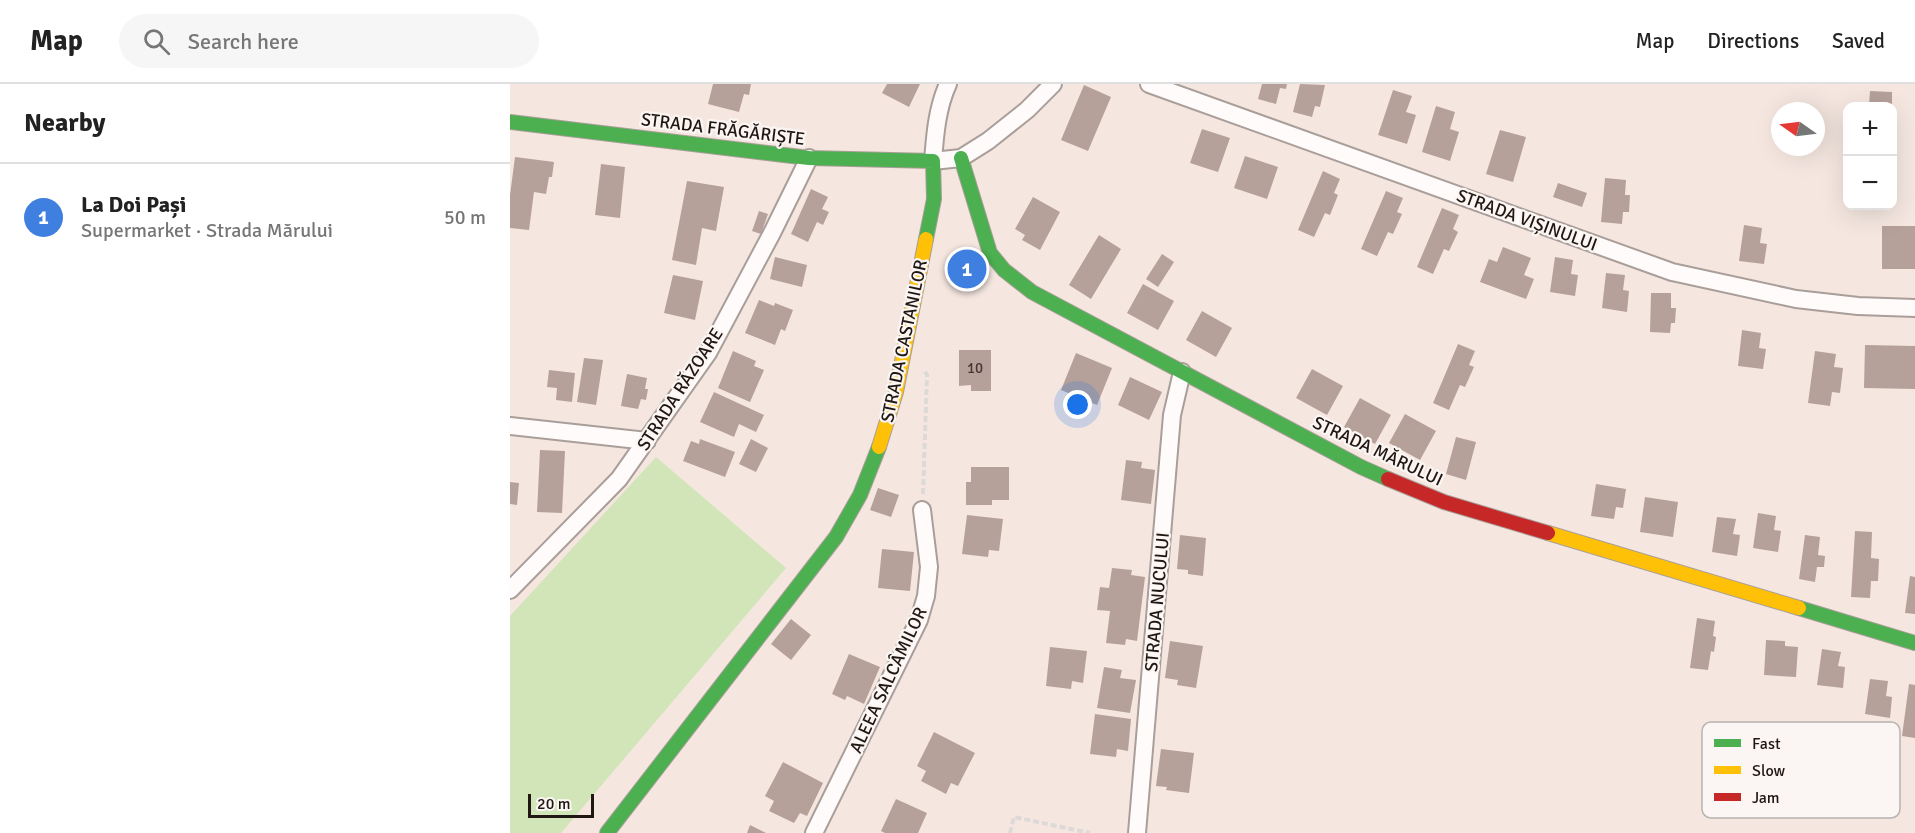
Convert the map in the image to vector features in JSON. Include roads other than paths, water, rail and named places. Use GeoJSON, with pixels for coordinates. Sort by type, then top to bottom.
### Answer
{"type":"FeatureCollection","features":[{"type":"Feature","properties":{"kind":"street"},"geometry":{"type":"LineString","coordinates":[[948,84],[943,94],[935,129],[933,161],[961,158],[988,141],[1027,110],[1053,84]]}},
{"type":"Feature","properties":{"kind":"street","name":"STRADA VIȘINULUI"},"geometry":{"type":"LineString","coordinates":[[1149,84],[1672,272],[1796,299],[1858,306],[1915,308]]}},
{"type":"Feature","properties":{"kind":"street","name":"STRADA FRĂGĂRIȘTE"},"geometry":{"type":"LineString","coordinates":[[510,122],[809,158],[933,161]]}},
{"type":"Feature","properties":{"kind":"street","name":"STRADA RĂZOARE"},"geometry":{"type":"LineString","coordinates":[[510,590],[619,479],[708,353],[809,158]]}},
{"type":"Feature","properties":{"kind":"street","name":"STRADA MĂRULUI"},"geometry":{"type":"LineString","coordinates":[[961,158],[990,253],[1004,270],[1032,292],[1361,466],[1444,502],[1915,643]]}},
{"type":"Feature","properties":{"kind":"street","name":"STRADA CASTANILOR"},"geometry":{"type":"LineString","coordinates":[[608,833],[836,537],[860,495],[881,441],[907,343],[934,199],[933,161]]}},
{"type":"Feature","properties":{"kind":"street","name":"STRADA NUCULUI"},"geometry":{"type":"LineString","coordinates":[[1137,833],[1172,415],[1182,372]]}},
{"type":"Feature","properties":{"kind":"street"},"geometry":{"type":"LineString","coordinates":[[510,426],[647,441]]}},
{"type":"Feature","properties":{"kind":"street","name":"ALEEA SALCÂMILOR"},"geometry":{"type":"LineString","coordinates":[[814,833],[920,620],[926,596],[929,567],[922,510]]}},
{"type":"Feature","properties":{"kind":"place","name":"La Doi Pași"},"geometry":{"type":"Point","coordinates":[967,269]}}]}
